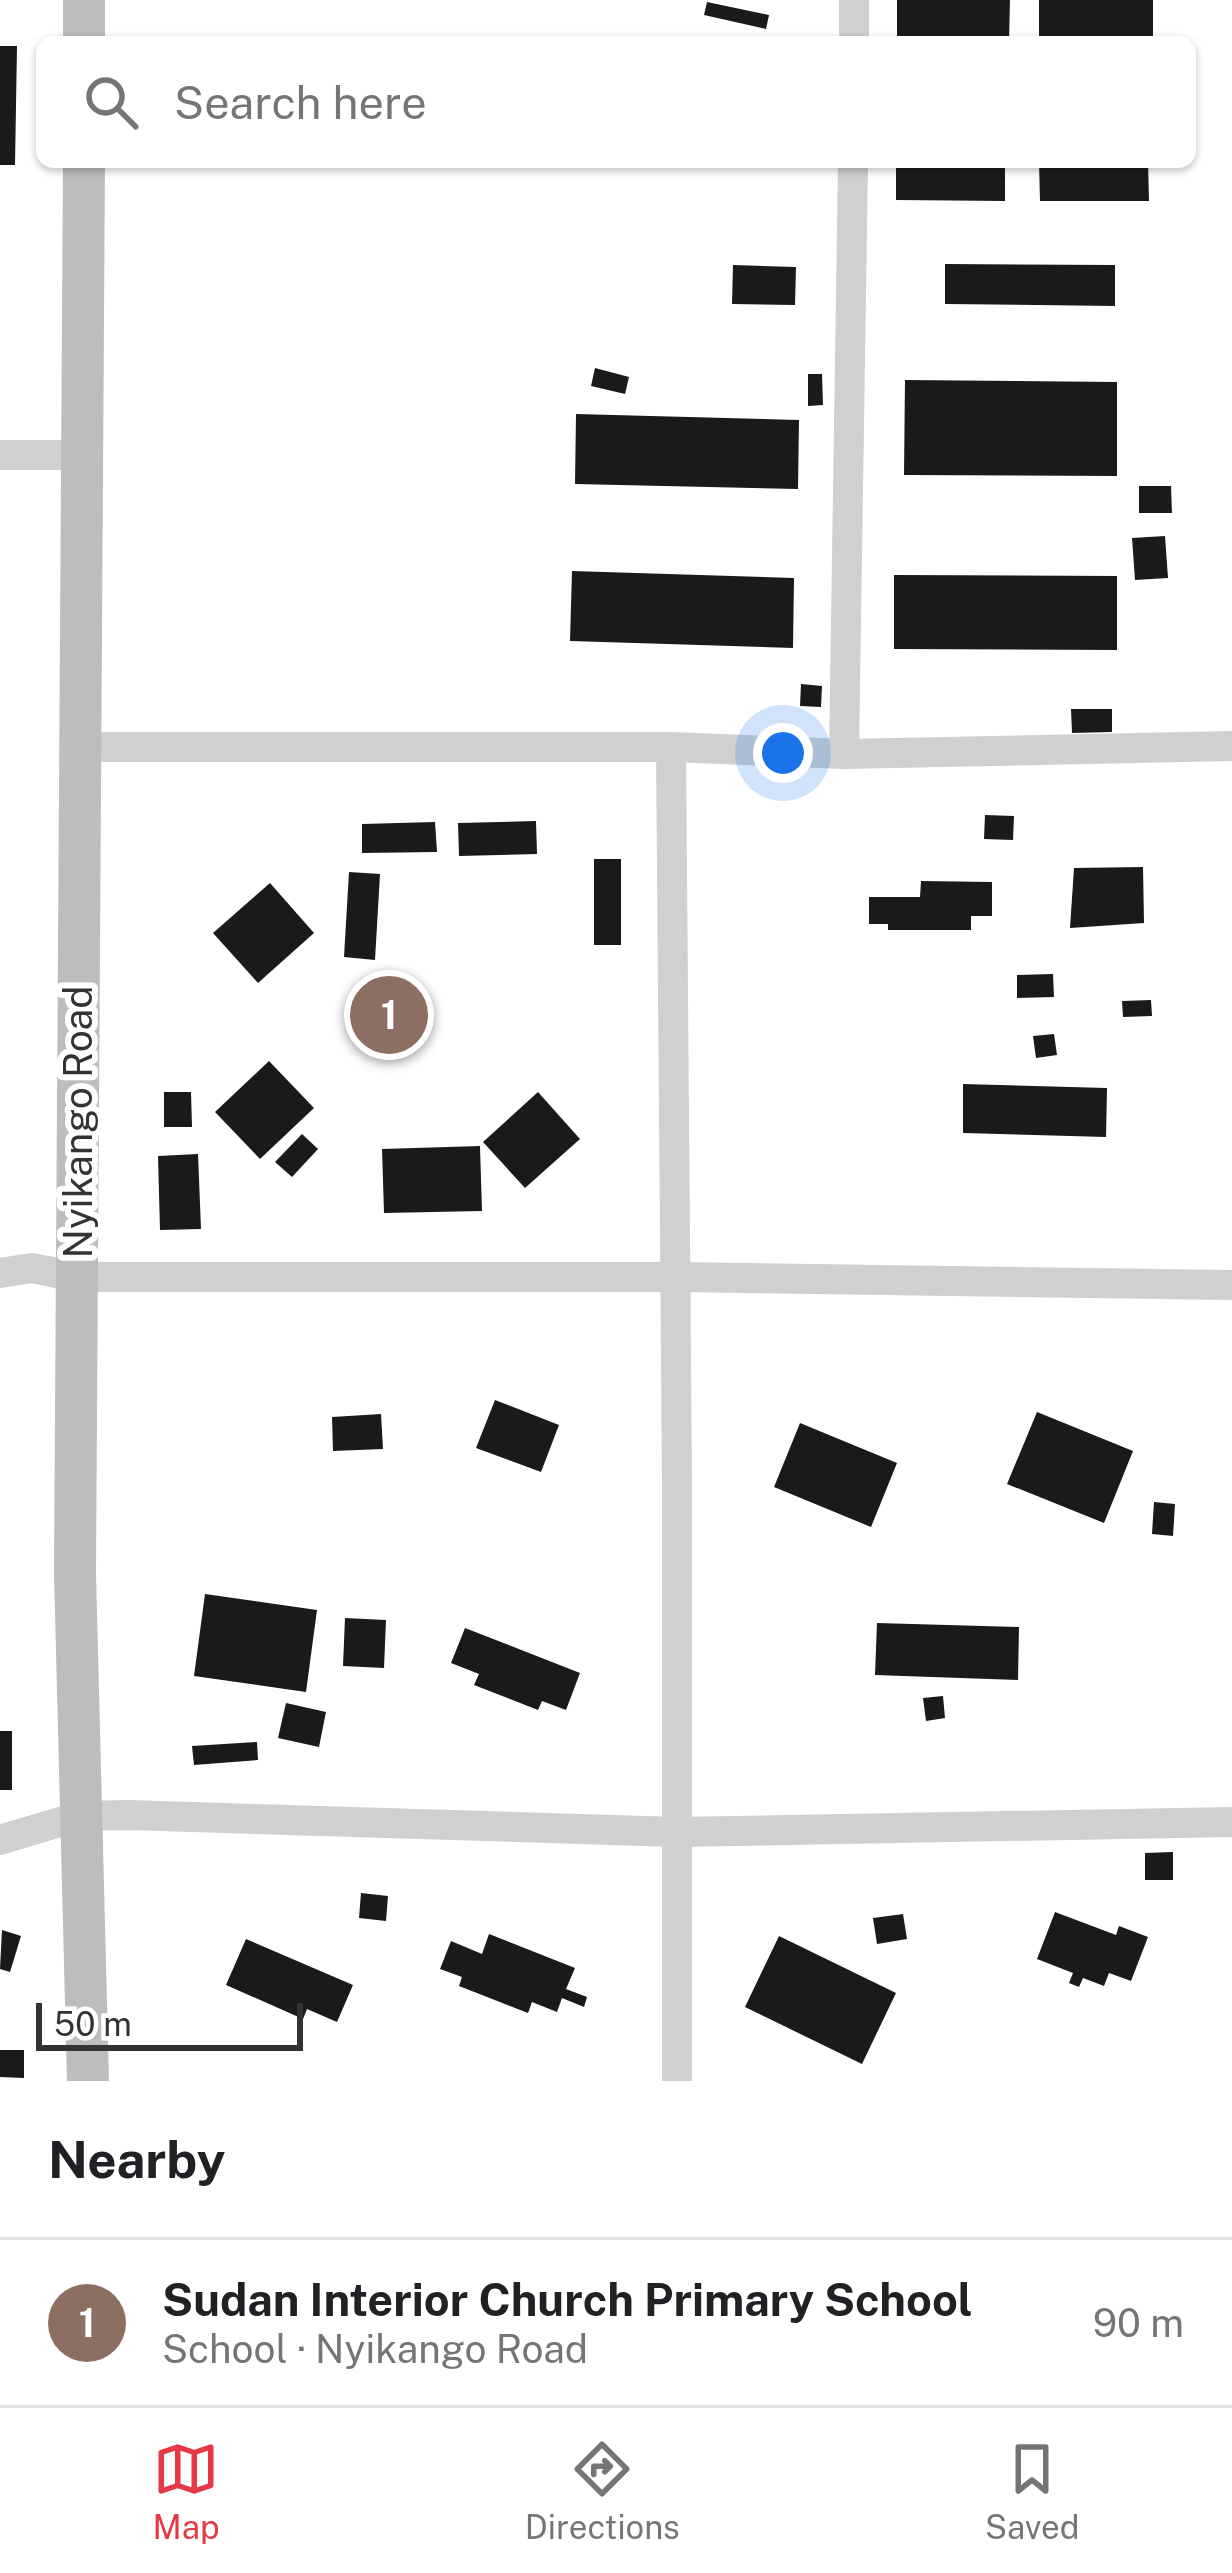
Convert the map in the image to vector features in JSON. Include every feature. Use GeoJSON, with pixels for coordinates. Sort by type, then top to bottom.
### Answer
{"type":"FeatureCollection","features":[{"type":"Feature","properties":{"kind":"street"},"geometry":{"type":"LineString","coordinates":[[84,0],[84,36]]}},
{"type":"Feature","properties":{"kind":"street"},"geometry":{"type":"LineString","coordinates":[[854,0],[854,36]]}},
{"type":"Feature","properties":{"kind":"street","name":"Nyikango Road"},"geometry":{"type":"LineString","coordinates":[[84,168],[75,1573],[88,2081]]}},
{"type":"Feature","properties":{"kind":"street"},"geometry":{"type":"LineString","coordinates":[[844,754],[853,168]]}},
{"type":"Feature","properties":{"kind":"street"},"geometry":{"type":"LineString","coordinates":[[0,454],[81,455]]}},
{"type":"Feature","properties":{"kind":"street"},"geometry":{"type":"LineString","coordinates":[[79,747],[671,747],[844,754],[1232,746]]}},
{"type":"Feature","properties":{"kind":"street"},"geometry":{"type":"LineString","coordinates":[[671,747],[677,2081]]}},
{"type":"Feature","properties":{"kind":"street"},"geometry":{"type":"LineString","coordinates":[[0,1273],[32,1268],[77,1277],[675,1277],[1232,1286]]}},
{"type":"Feature","properties":{"kind":"street"},"geometry":{"type":"LineString","coordinates":[[0,1840],[80,1816],[128,1814],[677,1832],[1232,1822]]}},
{"type":"Feature","properties":{"kind":"building"},"geometry":{"type":"Polygon","coordinates":[[[897,0],[1010,0],[1009,36],[897,36],[897,0]]]}},
{"type":"Feature","properties":{"kind":"building"},"geometry":{"type":"Polygon","coordinates":[[[1039,0],[1153,0],[1153,36],[1039,36],[1039,0]]]}},
{"type":"Feature","properties":{"kind":"building"},"geometry":{"type":"Polygon","coordinates":[[[707,2],[769,15],[766,29],[704,15],[707,2]]]}},
{"type":"Feature","properties":{"kind":"building"},"geometry":{"type":"Polygon","coordinates":[[[0,46],[17,46],[15,165],[0,165],[0,46]]]}},
{"type":"Feature","properties":{"kind":"building"},"geometry":{"type":"Polygon","coordinates":[[[896,168],[1005,168],[1005,201],[896,200],[896,168]]]}},
{"type":"Feature","properties":{"kind":"building"},"geometry":{"type":"Polygon","coordinates":[[[1039,168],[1148,168],[1149,201],[1040,201],[1039,168]]]}},
{"type":"Feature","properties":{"kind":"building"},"geometry":{"type":"Polygon","coordinates":[[[945,264],[1115,265],[1115,306],[945,304],[945,264]]]}},
{"type":"Feature","properties":{"kind":"building"},"geometry":{"type":"Polygon","coordinates":[[[733,265],[796,267],[795,305],[732,304],[733,265]]]}},
{"type":"Feature","properties":{"kind":"building"},"geometry":{"type":"Polygon","coordinates":[[[595,368],[629,377],[625,394],[591,386],[595,368]]]}},
{"type":"Feature","properties":{"kind":"building"},"geometry":{"type":"Polygon","coordinates":[[[808,374],[822,374],[823,405],[808,406],[808,374]]]}},
{"type":"Feature","properties":{"kind":"building"},"geometry":{"type":"Polygon","coordinates":[[[905,380],[1117,382],[1117,476],[904,475],[905,380]]]}},
{"type":"Feature","properties":{"kind":"building"},"geometry":{"type":"Polygon","coordinates":[[[576,414],[799,420],[798,489],[575,484],[576,414]]]}},
{"type":"Feature","properties":{"kind":"building"},"geometry":{"type":"Polygon","coordinates":[[[1139,486],[1171,486],[1172,513],[1139,513],[1139,486]]]}},
{"type":"Feature","properties":{"kind":"building"},"geometry":{"type":"Polygon","coordinates":[[[1165,536],[1168,578],[1135,580],[1132,538],[1165,536]]]}},
{"type":"Feature","properties":{"kind":"building"},"geometry":{"type":"Polygon","coordinates":[[[572,571],[794,578],[793,648],[570,641],[572,571]]]}},
{"type":"Feature","properties":{"kind":"building"},"geometry":{"type":"Polygon","coordinates":[[[894,575],[1117,576],[1117,650],[894,649],[894,575]]]}},
{"type":"Feature","properties":{"kind":"building"},"geometry":{"type":"Polygon","coordinates":[[[801,684],[822,686],[821,707],[800,706],[801,684]]]}},
{"type":"Feature","properties":{"kind":"building"},"geometry":{"type":"Polygon","coordinates":[[[1071,709],[1112,709],[1112,732],[1072,733],[1071,709]]]}},
{"type":"Feature","properties":{"kind":"building"},"geometry":{"type":"Polygon","coordinates":[[[985,815],[1014,816],[1013,840],[984,839],[985,815]]]}},
{"type":"Feature","properties":{"kind":"building"},"geometry":{"type":"Polygon","coordinates":[[[536,821],[537,854],[459,856],[458,823],[536,821]]]}},
{"type":"Feature","properties":{"kind":"building"},"geometry":{"type":"Polygon","coordinates":[[[435,822],[437,852],[362,853],[362,824],[435,822]]]}},
{"type":"Feature","properties":{"kind":"building"},"geometry":{"type":"Polygon","coordinates":[[[594,859],[621,859],[621,945],[594,945],[594,859]]]}},
{"type":"Feature","properties":{"kind":"building"},"geometry":{"type":"Polygon","coordinates":[[[1143,867],[1144,923],[1070,928],[1074,868],[1143,867]]]}},
{"type":"Feature","properties":{"kind":"building"},"geometry":{"type":"Polygon","coordinates":[[[349,872],[380,874],[375,960],[344,957],[349,872]]]}},
{"type":"Feature","properties":{"kind":"building"},"geometry":{"type":"Polygon","coordinates":[[[921,881],[992,882],[992,916],[971,916],[971,930],[888,930],[888,924],[869,924],[869,897],[920,897],[921,881]]]}},
{"type":"Feature","properties":{"kind":"building"},"geometry":{"type":"Polygon","coordinates":[[[270,883],[314,933],[258,983],[213,933],[270,883]]]}},
{"type":"Feature","properties":{"kind":"building"},"geometry":{"type":"Polygon","coordinates":[[[1053,974],[1054,997],[1017,998],[1017,975],[1053,974]]]}},
{"type":"Feature","properties":{"kind":"building"},"geometry":{"type":"Polygon","coordinates":[[[1151,1000],[1152,1016],[1123,1017],[1122,1001],[1151,1000]]]}},
{"type":"Feature","properties":{"kind":"building"},"geometry":{"type":"Polygon","coordinates":[[[1054,1034],[1057,1055],[1036,1058],[1033,1036],[1054,1034]]]}},
{"type":"Feature","properties":{"kind":"building"},"geometry":{"type":"Polygon","coordinates":[[[269,1061],[314,1108],[260,1159],[215,1112],[269,1061]]]}},
{"type":"Feature","properties":{"kind":"building"},"geometry":{"type":"Polygon","coordinates":[[[963,1084],[1107,1088],[1106,1137],[963,1133],[963,1084]]]}},
{"type":"Feature","properties":{"kind":"building"},"geometry":{"type":"Polygon","coordinates":[[[164,1092],[191,1092],[192,1127],[164,1127],[164,1092]]]}},
{"type":"Feature","properties":{"kind":"building"},"geometry":{"type":"Polygon","coordinates":[[[538,1092],[580,1139],[525,1188],[483,1142],[538,1092]]]}},
{"type":"Feature","properties":{"kind":"building"},"geometry":{"type":"Polygon","coordinates":[[[302,1134],[318,1149],[292,1177],[275,1162],[302,1134]]]}},
{"type":"Feature","properties":{"kind":"building"},"geometry":{"type":"Polygon","coordinates":[[[480,1146],[482,1211],[384,1213],[382,1149],[480,1146]]]}},
{"type":"Feature","properties":{"kind":"building"},"geometry":{"type":"Polygon","coordinates":[[[198,1154],[201,1229],[160,1230],[158,1156],[198,1154]]]}},
{"type":"Feature","properties":{"kind":"building"},"geometry":{"type":"Polygon","coordinates":[[[495,1400],[559,1425],[541,1472],[476,1448],[495,1400]]]}},
{"type":"Feature","properties":{"kind":"building"},"geometry":{"type":"Polygon","coordinates":[[[1037,1412],[1133,1451],[1104,1523],[1007,1484],[1037,1412]]]}},
{"type":"Feature","properties":{"kind":"building"},"geometry":{"type":"Polygon","coordinates":[[[381,1414],[383,1449],[333,1451],[332,1417],[381,1414]]]}},
{"type":"Feature","properties":{"kind":"building"},"geometry":{"type":"Polygon","coordinates":[[[800,1423],[897,1463],[871,1527],[774,1487],[800,1423]]]}},
{"type":"Feature","properties":{"kind":"building"},"geometry":{"type":"Polygon","coordinates":[[[1154,1502],[1175,1504],[1173,1536],[1152,1534],[1154,1502]]]}},
{"type":"Feature","properties":{"kind":"building"},"geometry":{"type":"Polygon","coordinates":[[[205,1594],[317,1610],[306,1692],[194,1676],[205,1594]]]}},
{"type":"Feature","properties":{"kind":"building"},"geometry":{"type":"Polygon","coordinates":[[[345,1618],[386,1620],[384,1668],[343,1666],[345,1618]]]}},
{"type":"Feature","properties":{"kind":"building"},"geometry":{"type":"Polygon","coordinates":[[[877,1623],[1019,1627],[1018,1680],[875,1675],[877,1623]]]}},
{"type":"Feature","properties":{"kind":"building"},"geometry":{"type":"Polygon","coordinates":[[[465,1628],[580,1673],[566,1710],[542,1701],[538,1710],[474,1685],[479,1674],[451,1663],[465,1628]]]}},
{"type":"Feature","properties":{"kind":"building"},"geometry":{"type":"Polygon","coordinates":[[[943,1696],[945,1718],[926,1721],[923,1698],[943,1696]]]}},
{"type":"Feature","properties":{"kind":"building"},"geometry":{"type":"Polygon","coordinates":[[[286,1703],[326,1712],[319,1747],[278,1738],[286,1703]]]}},
{"type":"Feature","properties":{"kind":"building"},"geometry":{"type":"Polygon","coordinates":[[[0,1731],[12,1731],[12,1790],[0,1790],[0,1731]]]}},
{"type":"Feature","properties":{"kind":"building"},"geometry":{"type":"Polygon","coordinates":[[[257,1742],[258,1760],[194,1765],[192,1746],[257,1742]]]}},
{"type":"Feature","properties":{"kind":"building"},"geometry":{"type":"Polygon","coordinates":[[[1173,1852],[1173,1880],[1145,1880],[1145,1853],[1173,1852]]]}},
{"type":"Feature","properties":{"kind":"building"},"geometry":{"type":"Polygon","coordinates":[[[361,1893],[388,1896],[386,1921],[359,1918],[361,1893]]]}},
{"type":"Feature","properties":{"kind":"building"},"geometry":{"type":"Polygon","coordinates":[[[1055,1912],[1116,1935],[1119,1926],[1148,1937],[1131,1981],[1109,1973],[1104,1986],[1083,1978],[1079,1987],[1069,1983],[1073,1973],[1037,1959],[1055,1912]]]}},
{"type":"Feature","properties":{"kind":"building"},"geometry":{"type":"Polygon","coordinates":[[[903,1914],[907,1939],[877,1944],[873,1918],[903,1914]]]}},
{"type":"Feature","properties":{"kind":"building"},"geometry":{"type":"Polygon","coordinates":[[[2,1930],[21,1936],[10,1972],[0,1969],[2,1930]]]}},
{"type":"Feature","properties":{"kind":"building"},"geometry":{"type":"Polygon","coordinates":[[[489,1934],[575,1968],[566,1989],[587,1997],[584,2007],[562,1998],[557,2012],[532,2002],[528,2013],[459,1986],[462,1977],[440,1969],[451,1941],[482,1954],[489,1934]]]}},
{"type":"Feature","properties":{"kind":"building"},"geometry":{"type":"Polygon","coordinates":[[[779,1936],[896,1993],[862,2064],[745,2007],[779,1936]]]}},
{"type":"Feature","properties":{"kind":"building"},"geometry":{"type":"Polygon","coordinates":[[[246,1939],[353,1985],[337,2022],[307,2009],[303,2019],[226,1985],[246,1939]]]}},
{"type":"Feature","properties":{"kind":"building"},"geometry":{"type":"Polygon","coordinates":[[[0,2050],[24,2050],[24,2078],[0,2077],[0,2050]]]}},
{"type":"Feature","properties":{"kind":"place","name":"Sudan Interior Church Primary School"},"geometry":{"type":"Point","coordinates":[389,1015]}}]}
